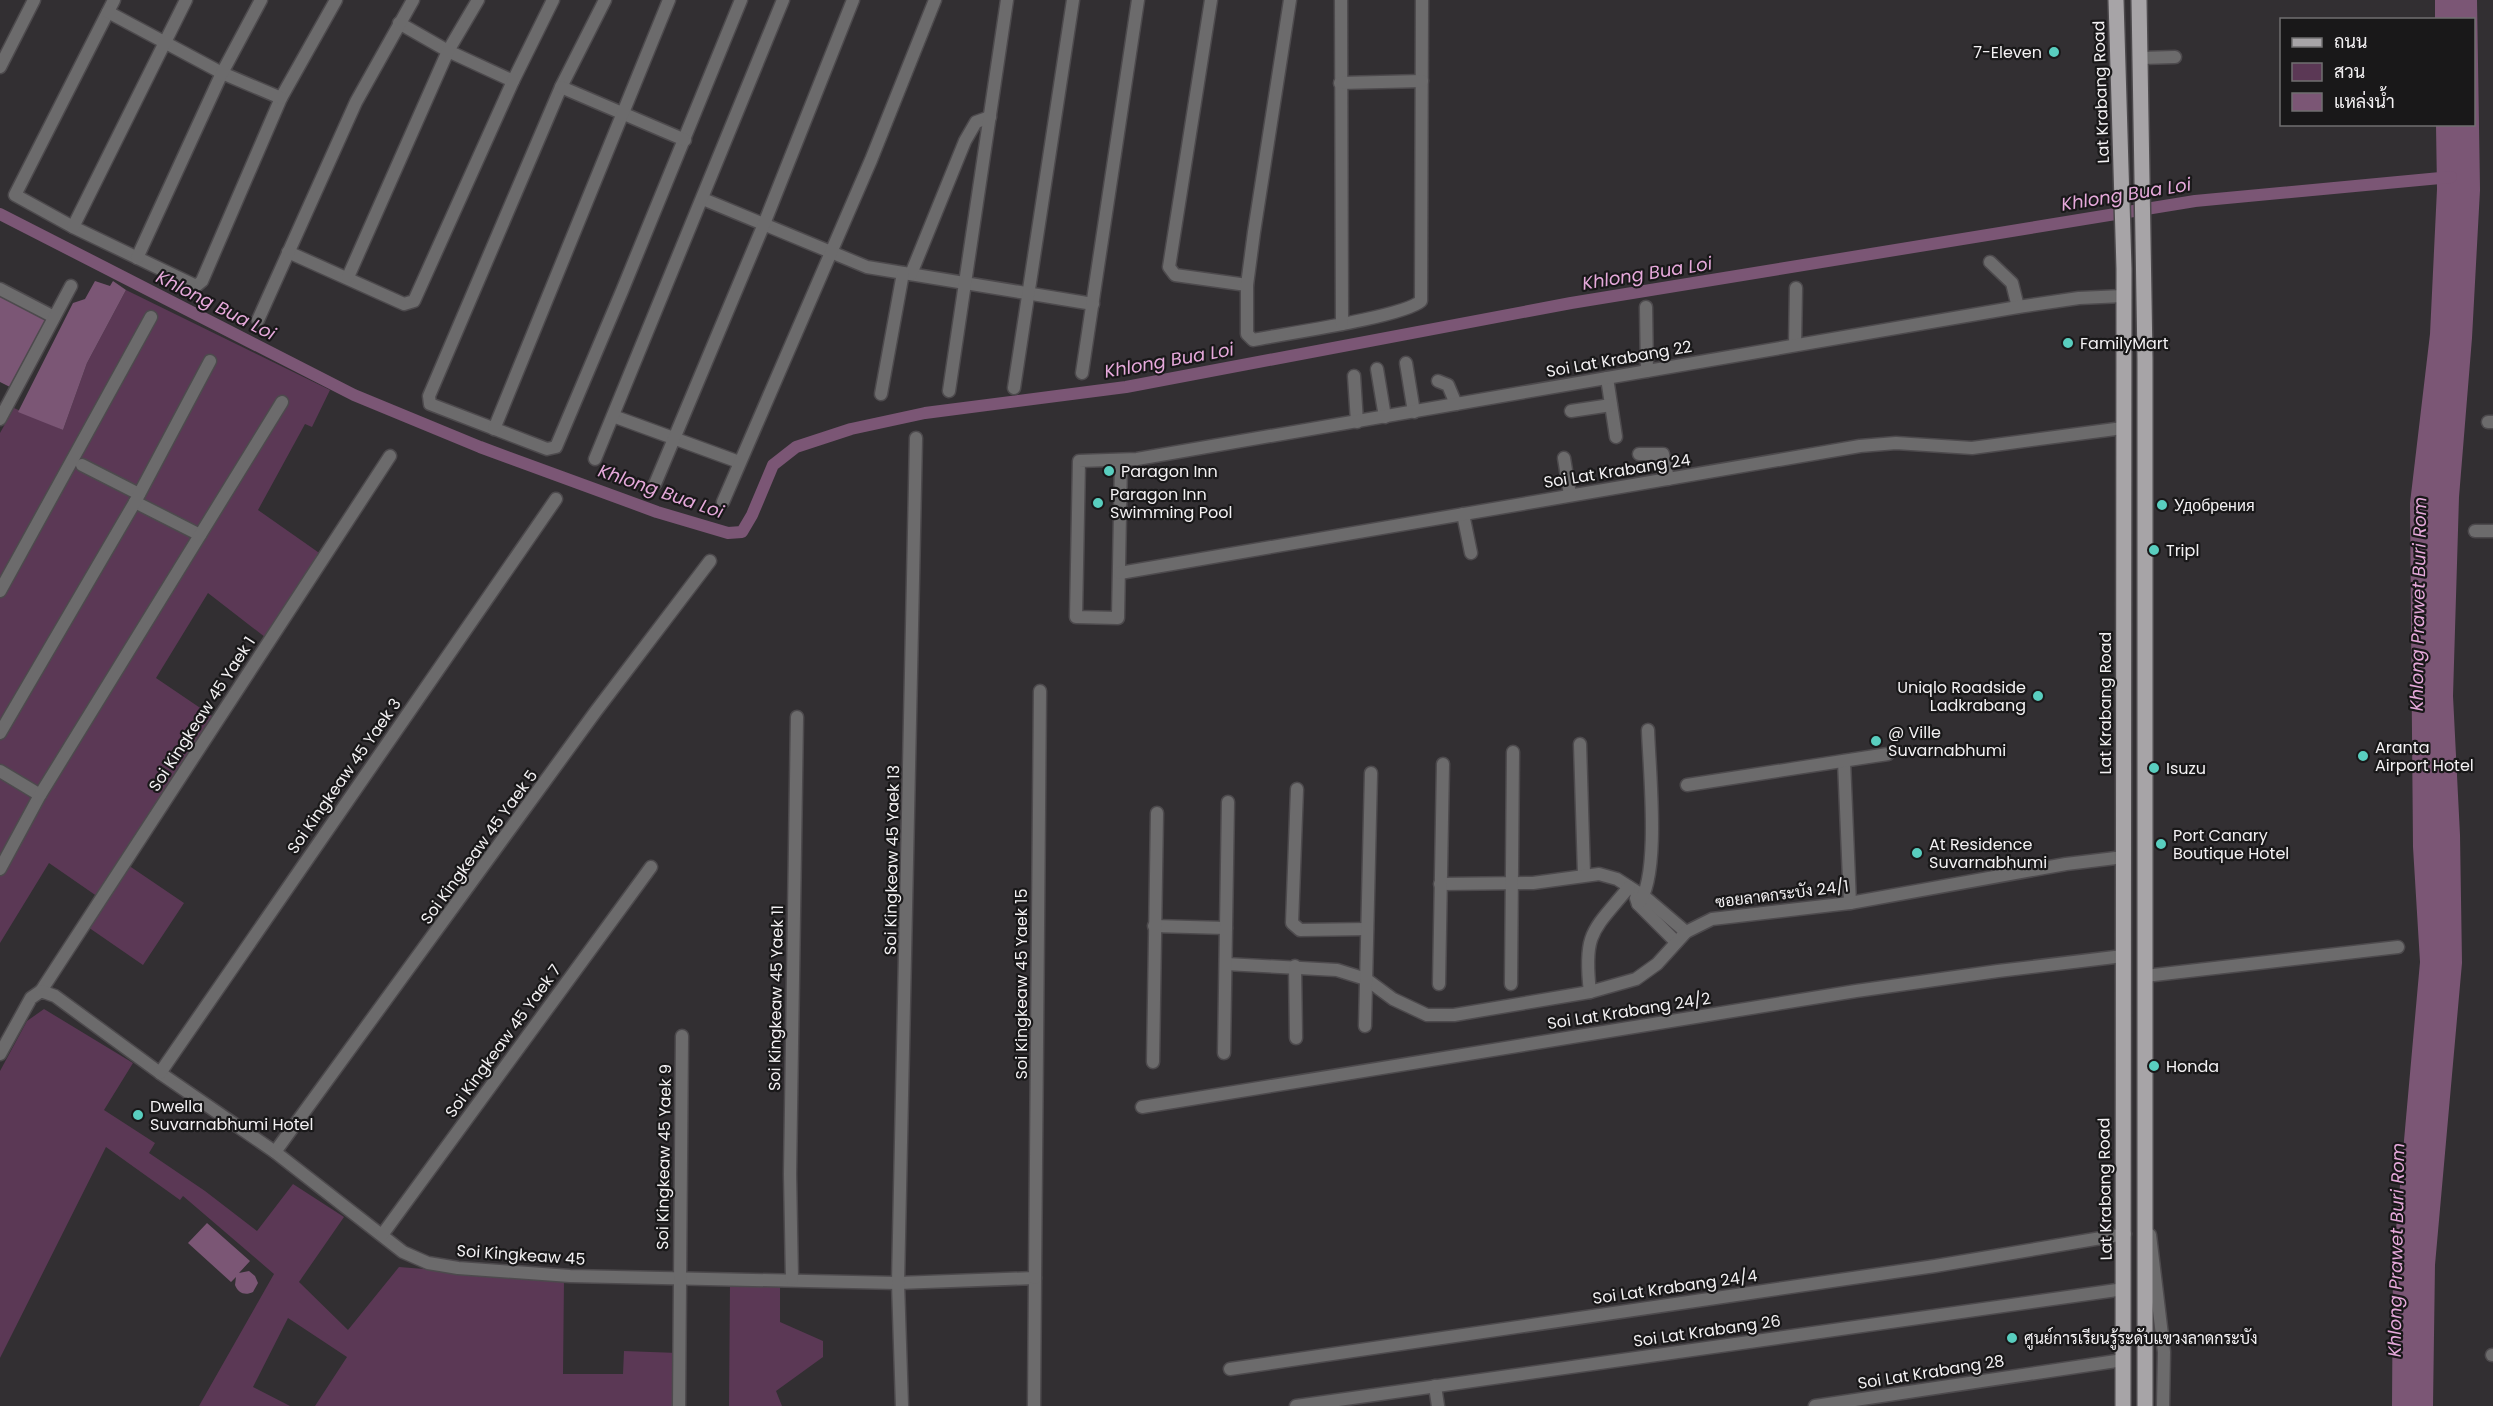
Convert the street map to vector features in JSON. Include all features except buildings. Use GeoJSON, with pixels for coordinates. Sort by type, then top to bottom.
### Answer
{"type":"FeatureCollection","features":[{"type":"Feature","properties":{"kind":"main road","name":"Lat Krabang Road"},"geometry":{"type":"LineString","coordinates":[[2116,0],[2124,268],[2122,428],[2125,1234],[2123,1406]]}},
{"type":"Feature","properties":{"kind":"main road"},"geometry":{"type":"LineString","coordinates":[[2139,0],[2143,163],[2145,1406]]}},
{"type":"Feature","properties":{"kind":"main road"},"geometry":{"type":"LineString","coordinates":[[2123,1145],[2144,1144]]}},
{"type":"Feature","properties":{"kind":"street"},"geometry":{"type":"LineString","coordinates":[[0,67],[34,0]]}},
{"type":"Feature","properties":{"kind":"street"},"geometry":{"type":"LineString","coordinates":[[114,0],[15,195],[73,227],[198,285],[281,98],[336,0]]}},
{"type":"Feature","properties":{"kind":"street"},"geometry":{"type":"LineString","coordinates":[[73,227],[186,0]]}},
{"type":"Feature","properties":{"kind":"street"},"geometry":{"type":"LineString","coordinates":[[137,258],[222,72],[261,0]]}},
{"type":"Feature","properties":{"kind":"street"},"geometry":{"type":"LineString","coordinates":[[258,320],[356,102],[413,0]]}},
{"type":"Feature","properties":{"kind":"street"},"geometry":{"type":"LineString","coordinates":[[348,277],[448,51],[478,0]]}},
{"type":"Feature","properties":{"kind":"street"},"geometry":{"type":"LineString","coordinates":[[288,252],[404,304],[414,301],[513,81],[553,0]]}},
{"type":"Feature","properties":{"kind":"street"},"geometry":{"type":"LineString","coordinates":[[605,0],[561,87],[429,396],[430,404],[547,449],[556,447],[741,0]]}},
{"type":"Feature","properties":{"kind":"street"},"geometry":{"type":"LineString","coordinates":[[494,429],[669,0]]}},
{"type":"Feature","properties":{"kind":"street"},"geometry":{"type":"LineString","coordinates":[[595,459],[783,0]]}},
{"type":"Feature","properties":{"kind":"street"},"geometry":{"type":"LineString","coordinates":[[656,484],[764,224],[853,0]]}},
{"type":"Feature","properties":{"kind":"street"},"geometry":{"type":"LineString","coordinates":[[723,502],[831,252],[935,0]]}},
{"type":"Feature","properties":{"kind":"street"},"geometry":{"type":"LineString","coordinates":[[949,391],[1008,0]]}},
{"type":"Feature","properties":{"kind":"street"},"geometry":{"type":"LineString","coordinates":[[1014,388],[1073,0]]}},
{"type":"Feature","properties":{"kind":"street"},"geometry":{"type":"LineString","coordinates":[[1082,373],[1138,0]]}},
{"type":"Feature","properties":{"kind":"street"},"geometry":{"type":"LineString","coordinates":[[1211,0],[1169,267],[1175,275],[1247,285]]}},
{"type":"Feature","properties":{"kind":"street"},"geometry":{"type":"LineString","coordinates":[[1290,0],[1247,285],[1247,334],[1250,339],[1342,324],[1408,308],[1421,301],[1422,0]]}},
{"type":"Feature","properties":{"kind":"street"},"geometry":{"type":"LineString","coordinates":[[1341,0],[1342,324]]}},
{"type":"Feature","properties":{"kind":"street"},"geometry":{"type":"LineString","coordinates":[[108,12],[222,72],[281,98]]}},
{"type":"Feature","properties":{"kind":"street"},"geometry":{"type":"LineString","coordinates":[[399,23],[448,51],[513,81]]}},
{"type":"Feature","properties":{"kind":"street"},"geometry":{"type":"LineString","coordinates":[[2141,58],[2175,57]]}},
{"type":"Feature","properties":{"kind":"street"},"geometry":{"type":"LineString","coordinates":[[1340,83],[1422,81]]}},
{"type":"Feature","properties":{"kind":"street"},"geometry":{"type":"LineString","coordinates":[[561,87],[685,140]]}},
{"type":"Feature","properties":{"kind":"street"},"geometry":{"type":"LineString","coordinates":[[881,394],[907,273],[965,141],[976,122],[990,117]]}},
{"type":"Feature","properties":{"kind":"street"},"geometry":{"type":"LineString","coordinates":[[703,199],[867,267],[1093,304]]}},
{"type":"Feature","properties":{"kind":"street"},"geometry":{"type":"LineString","coordinates":[[1990,262],[2012,283],[2018,307]]}},
{"type":"Feature","properties":{"kind":"street"},"geometry":{"type":"LineString","coordinates":[[2,411],[71,286]]}},
{"type":"Feature","properties":{"kind":"street"},"geometry":{"type":"LineString","coordinates":[[1795,345],[1796,288]]}},
{"type":"Feature","properties":{"kind":"street"},"geometry":{"type":"LineString","coordinates":[[0,289],[54,317]]}},
{"type":"Feature","properties":{"kind":"street","name":"Soi Lat Krabang 22"},"geometry":{"type":"LineString","coordinates":[[1120,573],[1118,618],[1076,617],[1079,461],[1121,462],[2018,307],[2079,298],[2123,296]]}},
{"type":"Feature","properties":{"kind":"street"},"geometry":{"type":"LineString","coordinates":[[1646,307],[1647,371]]}},
{"type":"Feature","properties":{"kind":"street"},"geometry":{"type":"LineString","coordinates":[[0,591],[151,317]]}},
{"type":"Feature","properties":{"kind":"street"},"geometry":{"type":"LineString","coordinates":[[0,733],[137,498],[210,361]]}},
{"type":"Feature","properties":{"kind":"street"},"geometry":{"type":"LineString","coordinates":[[1406,363],[1414,412]]}},
{"type":"Feature","properties":{"kind":"street"},"geometry":{"type":"LineString","coordinates":[[1377,369],[1385,417]]}},
{"type":"Feature","properties":{"kind":"street"},"geometry":{"type":"LineString","coordinates":[[1354,376],[1358,422]]}},
{"type":"Feature","properties":{"kind":"street"},"geometry":{"type":"LineString","coordinates":[[1608,378],[1616,437]]}},
{"type":"Feature","properties":{"kind":"street"},"geometry":{"type":"LineString","coordinates":[[1438,381],[1448,385],[1456,404]]}},
{"type":"Feature","properties":{"kind":"street"},"geometry":{"type":"LineString","coordinates":[[0,868],[40,795],[282,402]]}},
{"type":"Feature","properties":{"kind":"street"},"geometry":{"type":"LineString","coordinates":[[1571,411],[1611,405]]}},
{"type":"Feature","properties":{"kind":"street"},"geometry":{"type":"LineString","coordinates":[[613,416],[740,462]]}},
{"type":"Feature","properties":{"kind":"street","name":"Soi Lat Krabang 24"},"geometry":{"type":"LineString","coordinates":[[1120,573],[1871,445],[1896,443],[1972,448],[2122,428]]}},
{"type":"Feature","properties":{"kind":"street","name":"Soi Kingkeaw 45 Yaek 13"},"geometry":{"type":"LineString","coordinates":[[902,1406],[898,1283],[916,438]]}},
{"type":"Feature","properties":{"kind":"street"},"geometry":{"type":"LineString","coordinates":[[1639,454],[1663,454],[1668,479]]}},
{"type":"Feature","properties":{"kind":"street","name":"Soi Kingkeaw 45 Yaek 1"},"geometry":{"type":"LineString","coordinates":[[41,991],[390,456]]}},
{"type":"Feature","properties":{"kind":"street"},"geometry":{"type":"LineString","coordinates":[[1564,458],[1570,495]]}},
{"type":"Feature","properties":{"kind":"street"},"geometry":{"type":"LineString","coordinates":[[1120,573],[1121,462]]}},
{"type":"Feature","properties":{"kind":"street"},"geometry":{"type":"LineString","coordinates":[[82,465],[200,535]]}},
{"type":"Feature","properties":{"kind":"street","name":"Soi Kingkeaw 45 Yaek 3"},"geometry":{"type":"LineString","coordinates":[[160,1073],[556,499]]}},
{"type":"Feature","properties":{"kind":"street"},"geometry":{"type":"LineString","coordinates":[[1463,514],[1471,553]]}},
{"type":"Feature","properties":{"kind":"street"},"geometry":{"type":"LineString","coordinates":[[2475,531],[2493,531]]}},
{"type":"Feature","properties":{"kind":"street","name":"Soi Kingkeaw 45 Yaek 5"},"geometry":{"type":"LineString","coordinates":[[275,1152],[596,711],[710,561]]}},
{"type":"Feature","properties":{"kind":"street","name":"Soi Kingkeaw 45 Yaek 15"},"geometry":{"type":"LineString","coordinates":[[1035,1278],[1040,691]]}},
{"type":"Feature","properties":{"kind":"street","name":"Soi Kingkeaw 45 Yaek 11"},"geometry":{"type":"LineString","coordinates":[[792,1279],[790,1174],[797,717]]}},
{"type":"Feature","properties":{"kind":"street"},"geometry":{"type":"LineString","coordinates":[[1590,992],[1586,955],[1588,942],[1637,895],[1651,873],[1648,730]]}},
{"type":"Feature","properties":{"kind":"street"},"geometry":{"type":"LineString","coordinates":[[1580,744],[1584,874]]}},
{"type":"Feature","properties":{"kind":"street"},"geometry":{"type":"LineString","coordinates":[[1511,984],[1513,752]]}},
{"type":"Feature","properties":{"kind":"street"},"geometry":{"type":"LineString","coordinates":[[1686,785],[1888,754]]}},
{"type":"Feature","properties":{"kind":"street"},"geometry":{"type":"LineString","coordinates":[[1844,761],[1850,903]]}},
{"type":"Feature","properties":{"kind":"street"},"geometry":{"type":"LineString","coordinates":[[1439,984],[1443,764]]}},
{"type":"Feature","properties":{"kind":"street"},"geometry":{"type":"LineString","coordinates":[[0,771],[40,795]]}},
{"type":"Feature","properties":{"kind":"street"},"geometry":{"type":"LineString","coordinates":[[1365,1026],[1371,773]]}},
{"type":"Feature","properties":{"kind":"street"},"geometry":{"type":"LineString","coordinates":[[1297,789],[1292,923],[1300,930],[1367,929]]}},
{"type":"Feature","properties":{"kind":"street"},"geometry":{"type":"LineString","coordinates":[[1224,1053],[1228,802]]}},
{"type":"Feature","properties":{"kind":"street"},"geometry":{"type":"LineString","coordinates":[[1153,1062],[1157,813]]}},
{"type":"Feature","properties":{"kind":"street","name":"ซอยลาดกระบัง 24/1"},"geometry":{"type":"LineString","coordinates":[[1226,964],[1337,970],[1366,980],[1393,999],[1427,1015],[1454,1015],[1590,992],[1636,979],[1647,974],[1686,932],[1702,921],[1731,915],[1850,903],[2066,864],[2124,857]]}},
{"type":"Feature","properties":{"kind":"street","name":"Soi Kingkeaw 45 Yaek 7"},"geometry":{"type":"LineString","coordinates":[[382,1235],[651,867]]}},
{"type":"Feature","properties":{"kind":"street"},"geometry":{"type":"LineString","coordinates":[[1440,884],[1511,884],[1552,882],[1584,874],[1608,876],[1686,932]]}},
{"type":"Feature","properties":{"kind":"street"},"geometry":{"type":"LineString","coordinates":[[1637,895],[1676,942]]}},
{"type":"Feature","properties":{"kind":"street"},"geometry":{"type":"LineString","coordinates":[[1154,926],[1226,928]]}},
{"type":"Feature","properties":{"kind":"street"},"geometry":{"type":"LineString","coordinates":[[2145,976],[2398,947]]}},
{"type":"Feature","properties":{"kind":"street","name":"Soi Lat Krabang 24/2"},"geometry":{"type":"LineString","coordinates":[[1142,1107],[1844,993],[1998,970],[2123,956]]}},
{"type":"Feature","properties":{"kind":"street"},"geometry":{"type":"LineString","coordinates":[[1295,966],[1296,1038]]}},
{"type":"Feature","properties":{"kind":"street"},"geometry":{"type":"LineString","coordinates":[[0,1054],[31,998],[41,991]]}},
{"type":"Feature","properties":{"kind":"street","name":"Soi Kingkeaw 45"},"geometry":{"type":"LineString","coordinates":[[41,991],[55,996],[160,1073],[275,1152],[403,1252],[428,1263],[458,1268],[570,1276],[898,1283],[1035,1278]]}},
{"type":"Feature","properties":{"kind":"street","name":"Soi Kingkeaw 45 Yaek 9"},"geometry":{"type":"LineString","coordinates":[[679,1406],[682,1036]]}},
{"type":"Feature","properties":{"kind":"street"},"geometry":{"type":"LineString","coordinates":[[2144,1195],[2157,1282],[2164,1352],[2163,1406]]}},
{"type":"Feature","properties":{"kind":"street","name":"Soi Lat Krabang 24/4"},"geometry":{"type":"LineString","coordinates":[[1230,1369],[1935,1266],[2125,1234]]}},
{"type":"Feature","properties":{"kind":"street"},"geometry":{"type":"LineString","coordinates":[[1034,1406],[1035,1278]]}},
{"type":"Feature","properties":{"kind":"street","name":"Soi Lat Krabang 26"},"geometry":{"type":"LineString","coordinates":[[1296,1406],[2124,1289]]}},
{"type":"Feature","properties":{"kind":"street","name":"Soi Lat Krabang 28"},"geometry":{"type":"LineString","coordinates":[[1815,1406],[2123,1360]]}},
{"type":"Feature","properties":{"kind":"street"},"geometry":{"type":"LineString","coordinates":[[1436,1386],[1438,1406]]}},
{"type":"Feature","properties":{"kind":"green space"},"geometry":{"type":"Polygon","coordinates":[[[126,290],[330,390],[312,427],[305,424],[258,510],[325,557],[270,641],[208,593],[156,678],[218,720],[125,863],[184,903],[143,965],[85,925],[101,899],[49,863],[0,943],[0,433],[14,408],[63,430],[87,363],[126,290]]]}},
{"type":"Feature","properties":{"kind":"green space"},"geometry":{"type":"Polygon","coordinates":[[[44,1009],[133,1063],[104,1110],[155,1143],[149,1153],[205,1191],[257,1231],[293,1184],[344,1217],[299,1282],[348,1330],[399,1267],[564,1280],[563,1374],[623,1374],[624,1351],[678,1353],[675,1406],[315,1406],[347,1357],[288,1318],[253,1387],[290,1406],[199,1406],[274,1274],[183,1196],[180,1200],[106,1147],[0,1358],[0,1071],[27,1021],[44,1009]]]}},
{"type":"Feature","properties":{"kind":"green space"},"geometry":{"type":"Polygon","coordinates":[[[730,1282],[780,1283],[780,1322],[823,1341],[823,1357],[776,1391],[782,1406],[729,1406],[730,1282]]]}},
{"type":"Feature","properties":{"kind":"water","name":"Khlong Prawet Buri Rom"},"geometry":{"type":"Polygon","coordinates":[[[2435,0],[2477,0],[2480,190],[2472,338],[2459,497],[2453,696],[2460,835],[2462,963],[2435,1265],[2433,1406],[2392,1406],[2393,1263],[2420,962],[2413,847],[2410,503],[2430,334],[2437,189],[2436,126],[2475,126],[2475,18],[2435,18],[2435,0]]]}},
{"type":"Feature","properties":{"kind":"water"},"geometry":{"type":"Polygon","coordinates":[[[95,281],[110,286],[113,281],[126,290],[87,363],[63,430],[18,412],[73,303],[85,299],[95,281]]]}},
{"type":"Feature","properties":{"kind":"water"},"geometry":{"type":"Polygon","coordinates":[[[0,292],[48,317],[10,387],[0,382],[0,292]]]}},
{"type":"Feature","properties":{"kind":"water"},"geometry":{"type":"Polygon","coordinates":[[[207,1223],[250,1261],[239,1273],[249,1271],[255,1276],[258,1283],[253,1292],[245,1294],[240,1292],[235,1285],[236,1277],[231,1282],[188,1243],[207,1223]]]}},
{"type":"Feature","properties":{"kind":"waterway","name":"Khlong Bua Loi"},"geometry":{"type":"LineString","coordinates":[[0,214],[354,395],[480,447],[657,512],[728,533],[742,532],[752,515],[773,465],[796,447],[851,429],[925,413],[1126,387],[1571,303],[2195,201],[2451,177]]}},
{"type":"Feature","properties":{"kind":"place","name":"7-Eleven"},"geometry":{"type":"Point","coordinates":[2054,52]}},
{"type":"Feature","properties":{"kind":"place","name":"FamilyMart"},"geometry":{"type":"Point","coordinates":[2068,343]}},
{"type":"Feature","properties":{"kind":"place","name":"Paragon Inn"},"geometry":{"type":"Point","coordinates":[1109,471]}},
{"type":"Feature","properties":{"kind":"place","name":"Paragon Inn Swimming Pool"},"geometry":{"type":"Point","coordinates":[1098,503]}},
{"type":"Feature","properties":{"kind":"place","name":"Удобрения"},"geometry":{"type":"Point","coordinates":[2162,505]}},
{"type":"Feature","properties":{"kind":"place","name":"Tripl"},"geometry":{"type":"Point","coordinates":[2154,550]}},
{"type":"Feature","properties":{"kind":"place","name":"Uniqlo Roadside Ladkrabang"},"geometry":{"type":"Point","coordinates":[2038,696]}},
{"type":"Feature","properties":{"kind":"place","name":"@ Ville Suvarnabhumi"},"geometry":{"type":"Point","coordinates":[1876,741]}},
{"type":"Feature","properties":{"kind":"place","name":"Aranta Airport Hotel"},"geometry":{"type":"Point","coordinates":[2363,756]}},
{"type":"Feature","properties":{"kind":"place","name":"Isuzu"},"geometry":{"type":"Point","coordinates":[2154,768]}},
{"type":"Feature","properties":{"kind":"place","name":"Port Canary Boutique Hotel"},"geometry":{"type":"Point","coordinates":[2161,844]}},
{"type":"Feature","properties":{"kind":"place","name":"At Residence Suvarnabhumi"},"geometry":{"type":"Point","coordinates":[1917,853]}},
{"type":"Feature","properties":{"kind":"place","name":"Honda"},"geometry":{"type":"Point","coordinates":[2154,1066]}},
{"type":"Feature","properties":{"kind":"place","name":"Dwella Suvarnabhumi Hotel"},"geometry":{"type":"Point","coordinates":[138,1115]}},
{"type":"Feature","properties":{"kind":"place","name":"ศูนย์การเรียนรู้ระดับแขวงลาดกระบัง"},"geometry":{"type":"Point","coordinates":[2012,1338]}}]}
